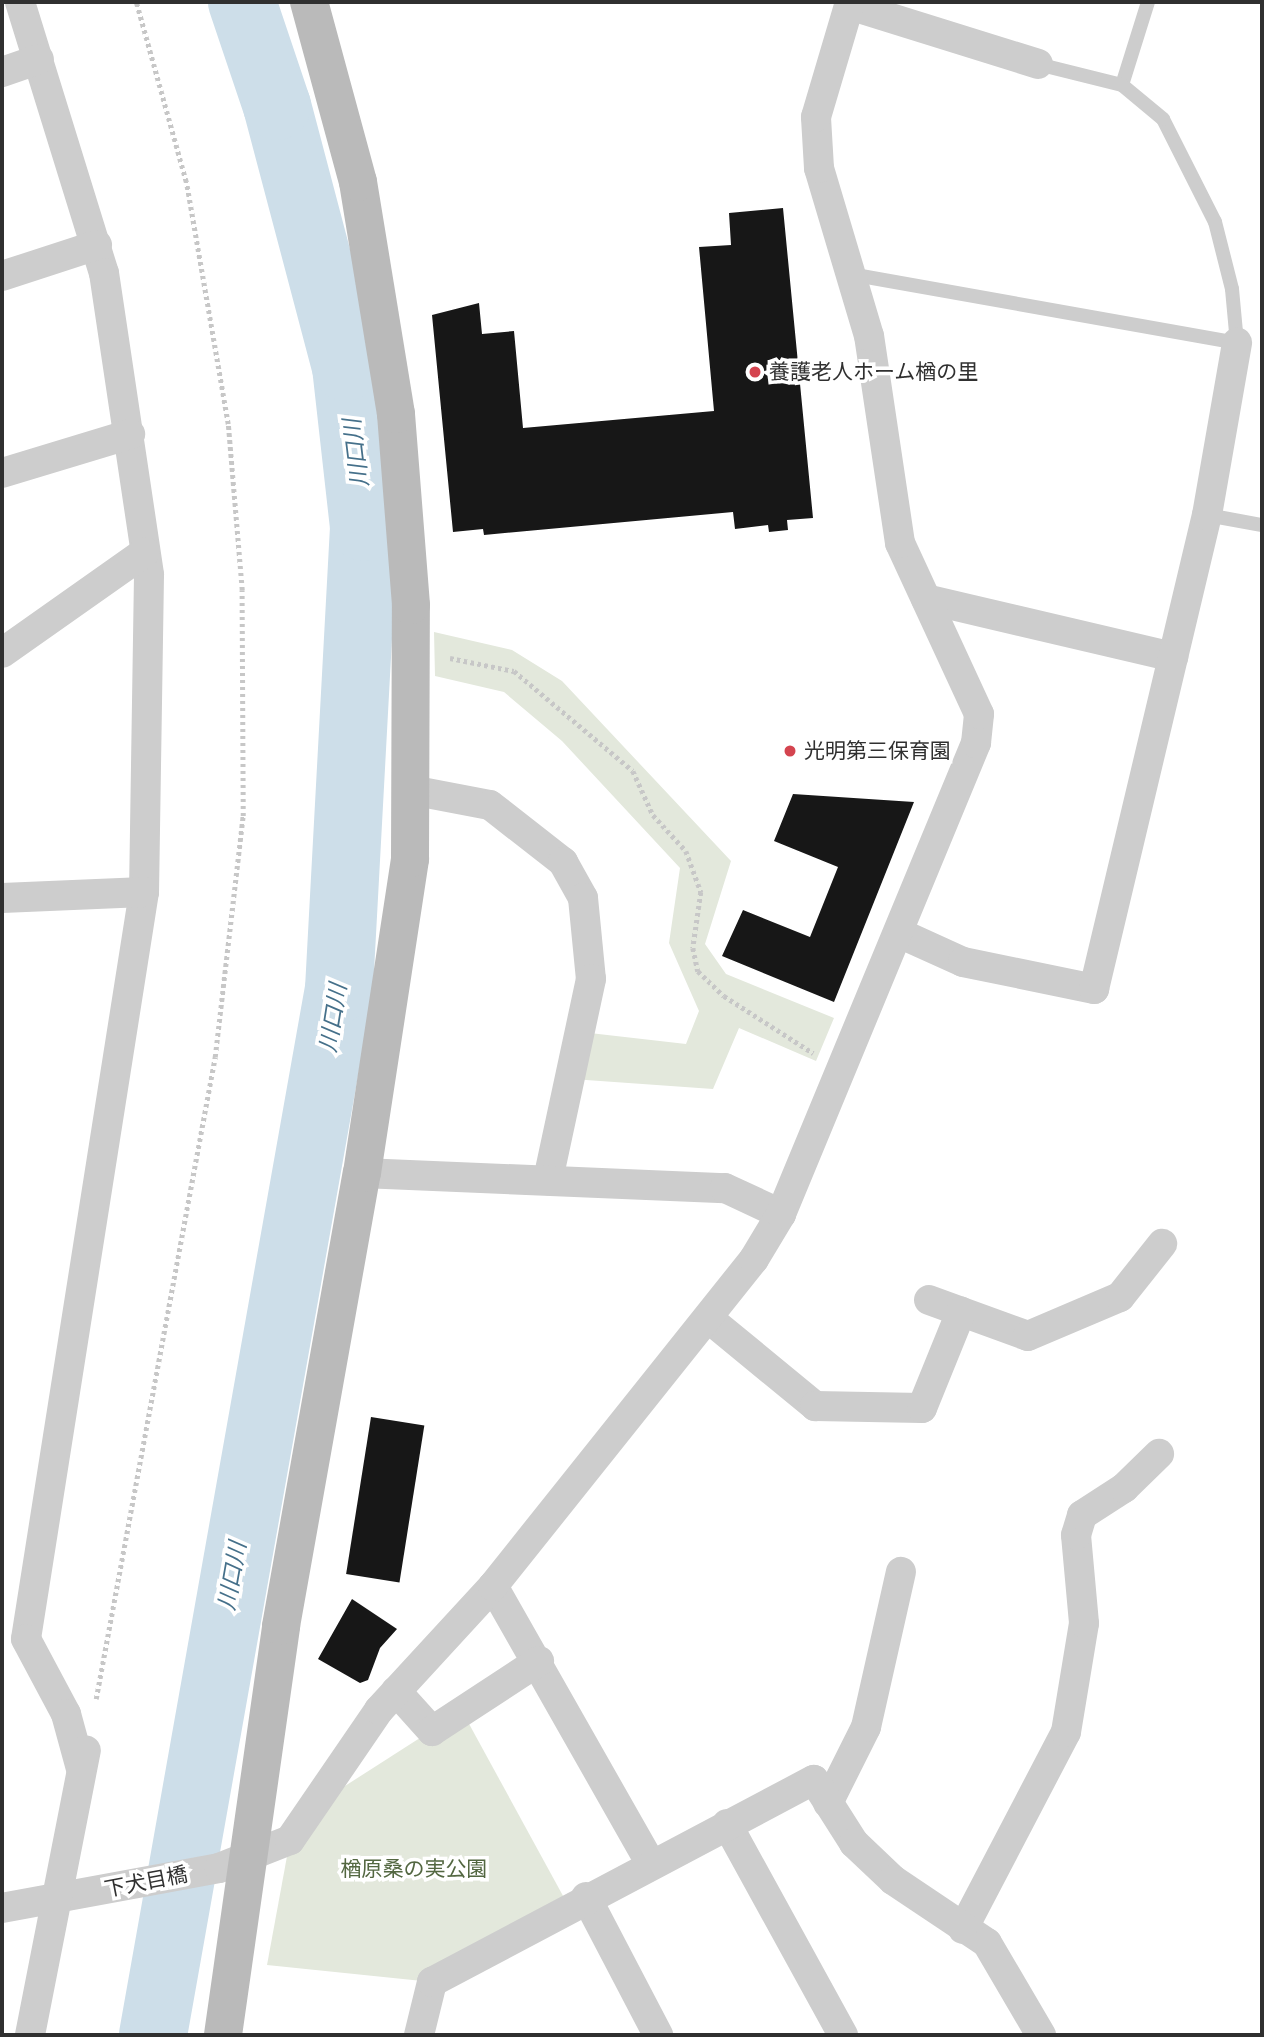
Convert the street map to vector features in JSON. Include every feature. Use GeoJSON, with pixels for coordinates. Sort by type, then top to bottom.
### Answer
{"type":"FeatureCollection","features":[{"type":"Feature","properties":{"kind":"street"},"geometry":{"type":"LineString","coordinates":[[20,2],[97,245],[130,434],[145,552],[144,892],[14,1635],[66,1714],[81,1769]]}},
{"type":"Feature","properties":{"kind":"street"},"geometry":{"type":"LineString","coordinates":[[223,2035],[235,1863],[281,1626],[404,923],[411,790],[411,605],[395,401],[358,183],[309,2]]}},
{"type":"Feature","properties":{"kind":"street"},"geometry":{"type":"LineString","coordinates":[[849,4],[1038,64]]}},
{"type":"Feature","properties":{"kind":"street","name":"下犬目橋"},"geometry":{"type":"LineString","coordinates":[[2,1908],[235,1863],[290,1840],[396,1691],[494,1586],[708,1318],[782,1214],[847,1064],[976,743],[979,714],[900,543],[869,335],[820,168],[816,117],[849,4]]}},
{"type":"Feature","properties":{"kind":"street"},"geometry":{"type":"LineString","coordinates":[[2,72],[39,59]]}},
{"type":"Feature","properties":{"kind":"street"},"geometry":{"type":"LineString","coordinates":[[2,276],[97,245]]}},
{"type":"Feature","properties":{"kind":"street"},"geometry":{"type":"LineString","coordinates":[[899,933],[963,962],[1094,989],[1207,516],[1237,343]]}},
{"type":"Feature","properties":{"kind":"street"},"geometry":{"type":"LineString","coordinates":[[2,472],[130,434]]}},
{"type":"Feature","properties":{"kind":"street"},"geometry":{"type":"LineString","coordinates":[[2,653],[145,552]]}},
{"type":"Feature","properties":{"kind":"street"},"geometry":{"type":"LineString","coordinates":[[926,599],[1173,657]]}},
{"type":"Feature","properties":{"kind":"street"},"geometry":{"type":"LineString","coordinates":[[411,790],[490,805],[563,862],[583,898],[591,979],[548,1180]]}},
{"type":"Feature","properties":{"kind":"street"},"geometry":{"type":"LineString","coordinates":[[2,898],[144,892]]}},
{"type":"Feature","properties":{"kind":"street"},"geometry":{"type":"LineString","coordinates":[[362,1173],[725,1188],[782,1214]]}},
{"type":"Feature","properties":{"kind":"street"},"geometry":{"type":"LineString","coordinates":[[929,1300],[1028,1336],[1120,1297],[1161,1244]]}},
{"type":"Feature","properties":{"kind":"street"},"geometry":{"type":"LineString","coordinates":[[708,1318],[816,1406],[922,1408],[961,1312]]}},
{"type":"Feature","properties":{"kind":"street"},"geometry":{"type":"LineString","coordinates":[[963,1929],[1066,1732],[1084,1623],[1076,1535],[1082,1515],[1124,1489],[1159,1454]]}},
{"type":"Feature","properties":{"kind":"street"},"geometry":{"type":"LineString","coordinates":[[828,1803],[866,1727],[901,1572]]}},
{"type":"Feature","properties":{"kind":"street"},"geometry":{"type":"LineString","coordinates":[[494,1586],[540,1661],[650,1862]]}},
{"type":"Feature","properties":{"kind":"street"},"geometry":{"type":"LineString","coordinates":[[396,1691],[432,1731],[540,1661]]}},
{"type":"Feature","properties":{"kind":"street"},"geometry":{"type":"LineString","coordinates":[[30,2035],[64,1897],[81,1769],[90,1730]]}},
{"type":"Feature","properties":{"kind":"street"},"geometry":{"type":"LineString","coordinates":[[419,2035],[432,1982],[650,1862],[814,1780],[854,1843],[893,1880],[987,1943],[1041,2035]]}},
{"type":"Feature","properties":{"kind":"street"},"geometry":{"type":"LineString","coordinates":[[727,1824],[843,2035]]}},
{"type":"Feature","properties":{"kind":"street"},"geometry":{"type":"LineString","coordinates":[[586,1897],[658,2035]]}},
{"type":"Feature","properties":{"kind":"lane"},"geometry":{"type":"LineString","coordinates":[[1122,85],[1148,2]]}},
{"type":"Feature","properties":{"kind":"lane"},"geometry":{"type":"LineString","coordinates":[[849,274],[1237,343],[1232,289],[1215,222],[1163,119],[1122,85],[1038,64]]}},
{"type":"Feature","properties":{"kind":"lane"},"geometry":{"type":"LineString","coordinates":[[1207,516],[1262,525]]}},
{"type":"Feature","properties":{"kind":"path"},"geometry":{"type":"LineString","coordinates":[[90,1730],[215,1056],[243,804],[242,590],[225,400],[189,194],[136,2]]}},
{"type":"Feature","properties":{"kind":"path"},"geometry":{"type":"LineString","coordinates":[[443,656],[514,671],[633,771],[653,815],[686,851],[701,892],[693,948],[698,971],[790,1042],[847,1064]]}},
{"type":"Feature","properties":{"kind":"green space"},"geometry":{"type":"Polygon","coordinates":[[[434,632],[512,650],[562,681],[731,861],[705,944],[726,974],[834,1018],[816,1061],[739,1028],[713,1089],[572,1079],[581,1032],[686,1044],[699,1011],[669,943],[680,868],[562,741],[504,692],[435,676],[434,632]]]}},
{"type":"Feature","properties":{"kind":"green space","name":"楢原桑の実公園"},"geometry":{"type":"Polygon","coordinates":[[[462,1711],[568,1905],[432,1982],[267,1965],[290,1840],[320,1802],[462,1711]]]}},
{"type":"Feature","properties":{"kind":"building","name":"養護老人ホーム楢の里"},"geometry":{"type":"Polygon","coordinates":[[[783,208],[813,518],[787,520],[788,530],[769,532],[768,525],[735,529],[733,512],[484,535],[483,529],[453,532],[432,315],[479,303],[482,334],[514,331],[523,428],[714,411],[699,247],[731,245],[729,213],[783,208]]]}},
{"type":"Feature","properties":{"kind":"building","name":"光明第三保育園"},"geometry":{"type":"Polygon","coordinates":[[[793,794],[914,802],[834,1002],[722,956],[743,910],[810,937],[838,867],[774,841],[793,794]]]}},
{"type":"Feature","properties":{"kind":"building"},"geometry":{"type":"Polygon","coordinates":[[[371,1417],[424,1425],[399,1582],[346,1574],[371,1417]]]}},
{"type":"Feature","properties":{"kind":"building"},"geometry":{"type":"Polygon","coordinates":[[[352,1599],[397,1629],[380,1648],[368,1680],[360,1683],[318,1659],[352,1599]]]}},
{"type":"Feature","properties":{"kind":"waterway","name":"川口川"},"geometry":{"type":"LineString","coordinates":[[153,2035],[339,989],[364,527],[346,367],[277,106],[242,2]]}},
{"type":"Feature","properties":{"kind":"place","name":"養護老人ホーム楢の里"},"geometry":{"type":"Point","coordinates":[755,372]}},
{"type":"Feature","properties":{"kind":"place","name":"光明第三保育園"},"geometry":{"type":"Point","coordinates":[790,751]}}]}
